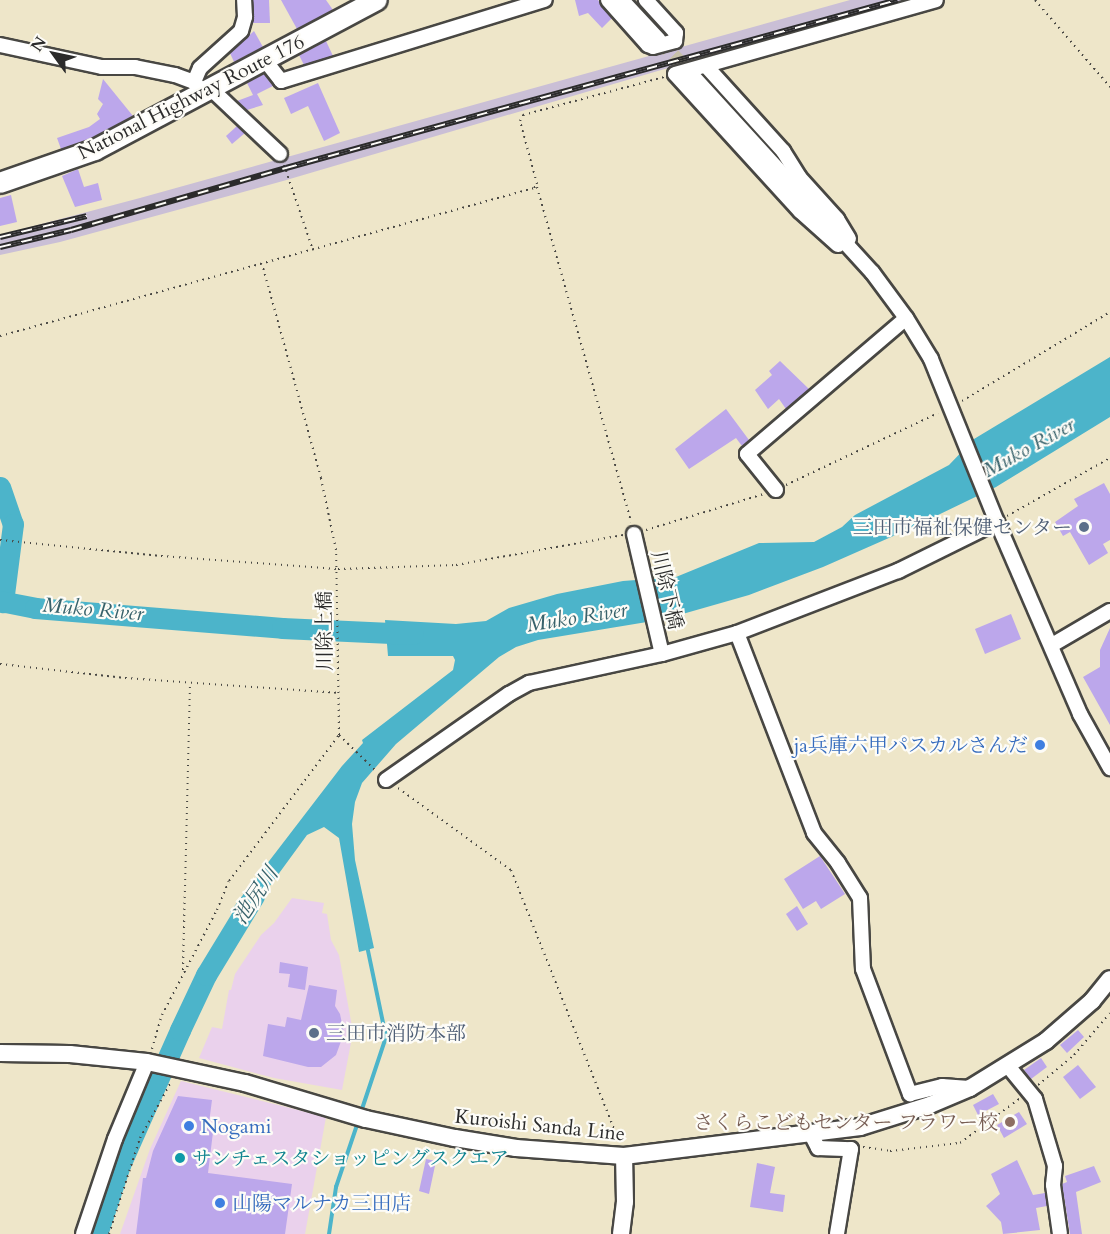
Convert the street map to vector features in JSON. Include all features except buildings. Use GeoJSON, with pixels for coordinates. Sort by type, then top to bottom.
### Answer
{"type":"FeatureCollection","features":[{"type":"Feature","properties":{"kind":"highway","name":"National Highway Route 176"},"geometry":{"type":"LineString","coordinates":[[0,183],[95,150],[203,88],[377,0]]}},
{"type":"Feature","properties":{"kind":"main road","name":"Kuroishi Sanda Line"},"geometry":{"type":"LineString","coordinates":[[0,1053],[70,1054],[147,1062],[245,1083],[366,1119],[455,1138],[516,1148],[624,1156],[811,1134],[860,1127],[896,1118],[970,1088],[1008,1066],[1046,1041],[1092,1001],[1110,979]]}},
{"type":"Feature","properties":{"kind":"main road"},"geometry":{"type":"LineString","coordinates":[[621,1234],[626,1202],[624,1156]]}},
{"type":"Feature","properties":{"kind":"street"},"geometry":{"type":"LineString","coordinates":[[203,88],[200,68],[241,31],[245,17],[244,0]]}},
{"type":"Feature","properties":{"kind":"street"},"geometry":{"type":"LineString","coordinates":[[264,59],[280,81],[545,0]]}},
{"type":"Feature","properties":{"kind":"street"},"geometry":{"type":"LineString","coordinates":[[608,0],[648,45],[654,47],[675,41],[676,33],[646,0]]}},
{"type":"Feature","properties":{"kind":"street"},"geometry":{"type":"LineString","coordinates":[[622,0],[659,40]]}},
{"type":"Feature","properties":{"kind":"street"},"geometry":{"type":"LineString","coordinates":[[858,257],[829,239],[800,210],[675,74],[936,0]]}},
{"type":"Feature","properties":{"kind":"street"},"geometry":{"type":"LineString","coordinates":[[0,45],[102,67],[135,67],[175,75],[203,88],[280,154]]}},
{"type":"Feature","properties":{"kind":"street"},"geometry":{"type":"LineString","coordinates":[[706,66],[783,151],[799,177],[837,219],[858,257]]}},
{"type":"Feature","properties":{"kind":"street"},"geometry":{"type":"LineString","coordinates":[[692,75],[858,257],[906,318],[931,359],[997,522],[1080,714],[1110,768]]}},
{"type":"Feature","properties":{"kind":"street"},"geometry":{"type":"LineString","coordinates":[[776,490],[747,454],[906,318]]}},
{"type":"Feature","properties":{"kind":"street"},"geometry":{"type":"LineString","coordinates":[[386,780],[461,726],[529,683],[662,654],[737,633],[898,571],[997,522]]}},
{"type":"Feature","properties":{"kind":"street","name":"川除下橋"},"geometry":{"type":"LineString","coordinates":[[634,534],[662,654]]}},
{"type":"Feature","properties":{"kind":"street"},"geometry":{"type":"LineString","coordinates":[[1052,645],[1110,611]]}},
{"type":"Feature","properties":{"kind":"street"},"geometry":{"type":"LineString","coordinates":[[737,633],[814,833],[838,863],[860,898],[863,969],[910,1094],[942,1086],[970,1088]]}},
{"type":"Feature","properties":{"kind":"street"},"geometry":{"type":"LineString","coordinates":[[83,1234],[115,1139],[147,1062]]}},
{"type":"Feature","properties":{"kind":"street"},"geometry":{"type":"LineString","coordinates":[[1008,1066],[1035,1099],[1055,1166],[1053,1185],[1060,1234]]}},
{"type":"Feature","properties":{"kind":"street"},"geometry":{"type":"LineString","coordinates":[[811,1134],[818,1148],[851,1149],[837,1234]]}},
{"type":"Feature","properties":{"kind":"path"},"geometry":{"type":"LineString","coordinates":[[1035,0],[1110,87]]}},
{"type":"Feature","properties":{"kind":"path"},"geometry":{"type":"LineString","coordinates":[[634,534],[536,186],[520,121],[523,114],[675,74]]}},
{"type":"Feature","properties":{"kind":"path"},"geometry":{"type":"LineString","coordinates":[[280,154],[313,250]]}},
{"type":"Feature","properties":{"kind":"path"},"geometry":{"type":"LineString","coordinates":[[0,336],[536,186]]}},
{"type":"Feature","properties":{"kind":"path","name":"川除上橋"},"geometry":{"type":"LineString","coordinates":[[262,264],[321,478],[338,569],[339,735]]}},
{"type":"Feature","properties":{"kind":"path"},"geometry":{"type":"LineString","coordinates":[[2,540],[160,556],[338,569],[456,565],[634,534],[776,490],[950,408],[1110,312]]}},
{"type":"Feature","properties":{"kind":"path"},"geometry":{"type":"LineString","coordinates":[[997,522],[1110,458]]}},
{"type":"Feature","properties":{"kind":"path"},"geometry":{"type":"LineString","coordinates":[[0,664],[190,684],[337,693]]}},
{"type":"Feature","properties":{"kind":"path"},"geometry":{"type":"LineString","coordinates":[[183,973],[190,684]]}},
{"type":"Feature","properties":{"kind":"path"},"geometry":{"type":"LineString","coordinates":[[147,1062],[162,1015],[217,910],[228,881],[339,735],[386,780],[511,870],[624,1156]]}},
{"type":"Feature","properties":{"kind":"path"},"geometry":{"type":"LineString","coordinates":[[851,1149],[868,1147],[890,1151],[960,1143],[1074,1055],[1110,1013]]}},
{"type":"Feature","properties":{"kind":"path"},"geometry":{"type":"LineString","coordinates":[[109,1234],[140,1138],[179,1069]]}},
{"type":"Feature","properties":{"kind":"shaded area"},"geometry":{"type":"Polygon","coordinates":[[[850,0],[926,0],[668,68],[283,181],[60,242],[0,255],[0,235],[850,0]]]}},
{"type":"Feature","properties":{"kind":"shaded area"},"geometry":{"type":"Polygon","coordinates":[[[292,898],[324,903],[322,913],[327,914],[331,940],[339,955],[353,1032],[342,1090],[274,1078],[199,1058],[212,1027],[222,1029],[229,990],[231,990],[235,974],[261,935],[274,923],[292,898]]]}},
{"type":"Feature","properties":{"kind":"shaded area"},"geometry":{"type":"Polygon","coordinates":[[[181,1081],[326,1117],[305,1234],[120,1234],[150,1149],[181,1081]]]}},
{"type":"Feature","properties":{"kind":"water"},"geometry":{"type":"Polygon","coordinates":[[[1110,357],[1110,417],[996,487],[823,567],[749,595],[665,619],[538,640],[516,647],[499,657],[396,744],[362,783],[355,802],[352,824],[355,860],[374,948],[359,952],[339,838],[324,827],[307,835],[261,898],[247,922],[230,912],[342,766],[363,743],[362,740],[453,670],[455,660],[453,656],[388,656],[385,620],[456,624],[486,621],[509,608],[557,594],[623,581],[676,577],[759,543],[814,542],[842,527],[855,515],[949,465],[974,439],[1110,357]]]}},
{"type":"Feature","properties":{"kind":"waterway"},"geometry":{"type":"LineString","coordinates":[[0,487],[13,524],[3,602]]}},
{"type":"Feature","properties":{"kind":"waterway","name":"Muko River"},"geometry":{"type":"LineString","coordinates":[[0,601],[35,608],[282,628],[413,634]]}},
{"type":"Feature","properties":{"kind":"waterway","name":"池尻川"},"geometry":{"type":"LineString","coordinates":[[97,1234],[120,1165],[180,1030],[206,975],[254,896]]}},
{"type":"Feature","properties":{"kind":"waterway"},"geometry":{"type":"LineString","coordinates":[[361,1112],[386,1037],[367,946]]}},
{"type":"Feature","properties":{"kind":"waterway"},"geometry":{"type":"LineString","coordinates":[[329,1234],[336,1187],[358,1122]]}},
{"type":"Feature","properties":{"kind":"tunnel"},"geometry":{"type":"LineString","coordinates":[[659,40],[692,75]]}},
{"type":"Feature","properties":{"kind":"railway"},"geometry":{"type":"LineString","coordinates":[[0,247],[71,230],[286,168],[897,0]]}},
{"type":"Feature","properties":{"kind":"railway"},"geometry":{"type":"LineString","coordinates":[[0,237],[87,216]]}},
{"type":"Feature","properties":{"kind":"place","name":"三田市福祉保健センター"},"geometry":{"type":"Point","coordinates":[1084,527]}},
{"type":"Feature","properties":{"kind":"place","name":"ja兵庫六甲パスカルさんだ"},"geometry":{"type":"Point","coordinates":[1040,745]}},
{"type":"Feature","properties":{"kind":"place","name":"三田市消防本部"},"geometry":{"type":"Point","coordinates":[314,1033]}},
{"type":"Feature","properties":{"kind":"place","name":"さくらこどもセンター フラワー校"},"geometry":{"type":"Point","coordinates":[1010,1122]}},
{"type":"Feature","properties":{"kind":"place","name":"Nogami"},"geometry":{"type":"Point","coordinates":[189,1126]}},
{"type":"Feature","properties":{"kind":"place","name":"サンチェスタショッピングスクエア"},"geometry":{"type":"Point","coordinates":[180,1158]}},
{"type":"Feature","properties":{"kind":"place","name":"山陽マルナカ三田店"},"geometry":{"type":"Point","coordinates":[220,1203]}}]}
